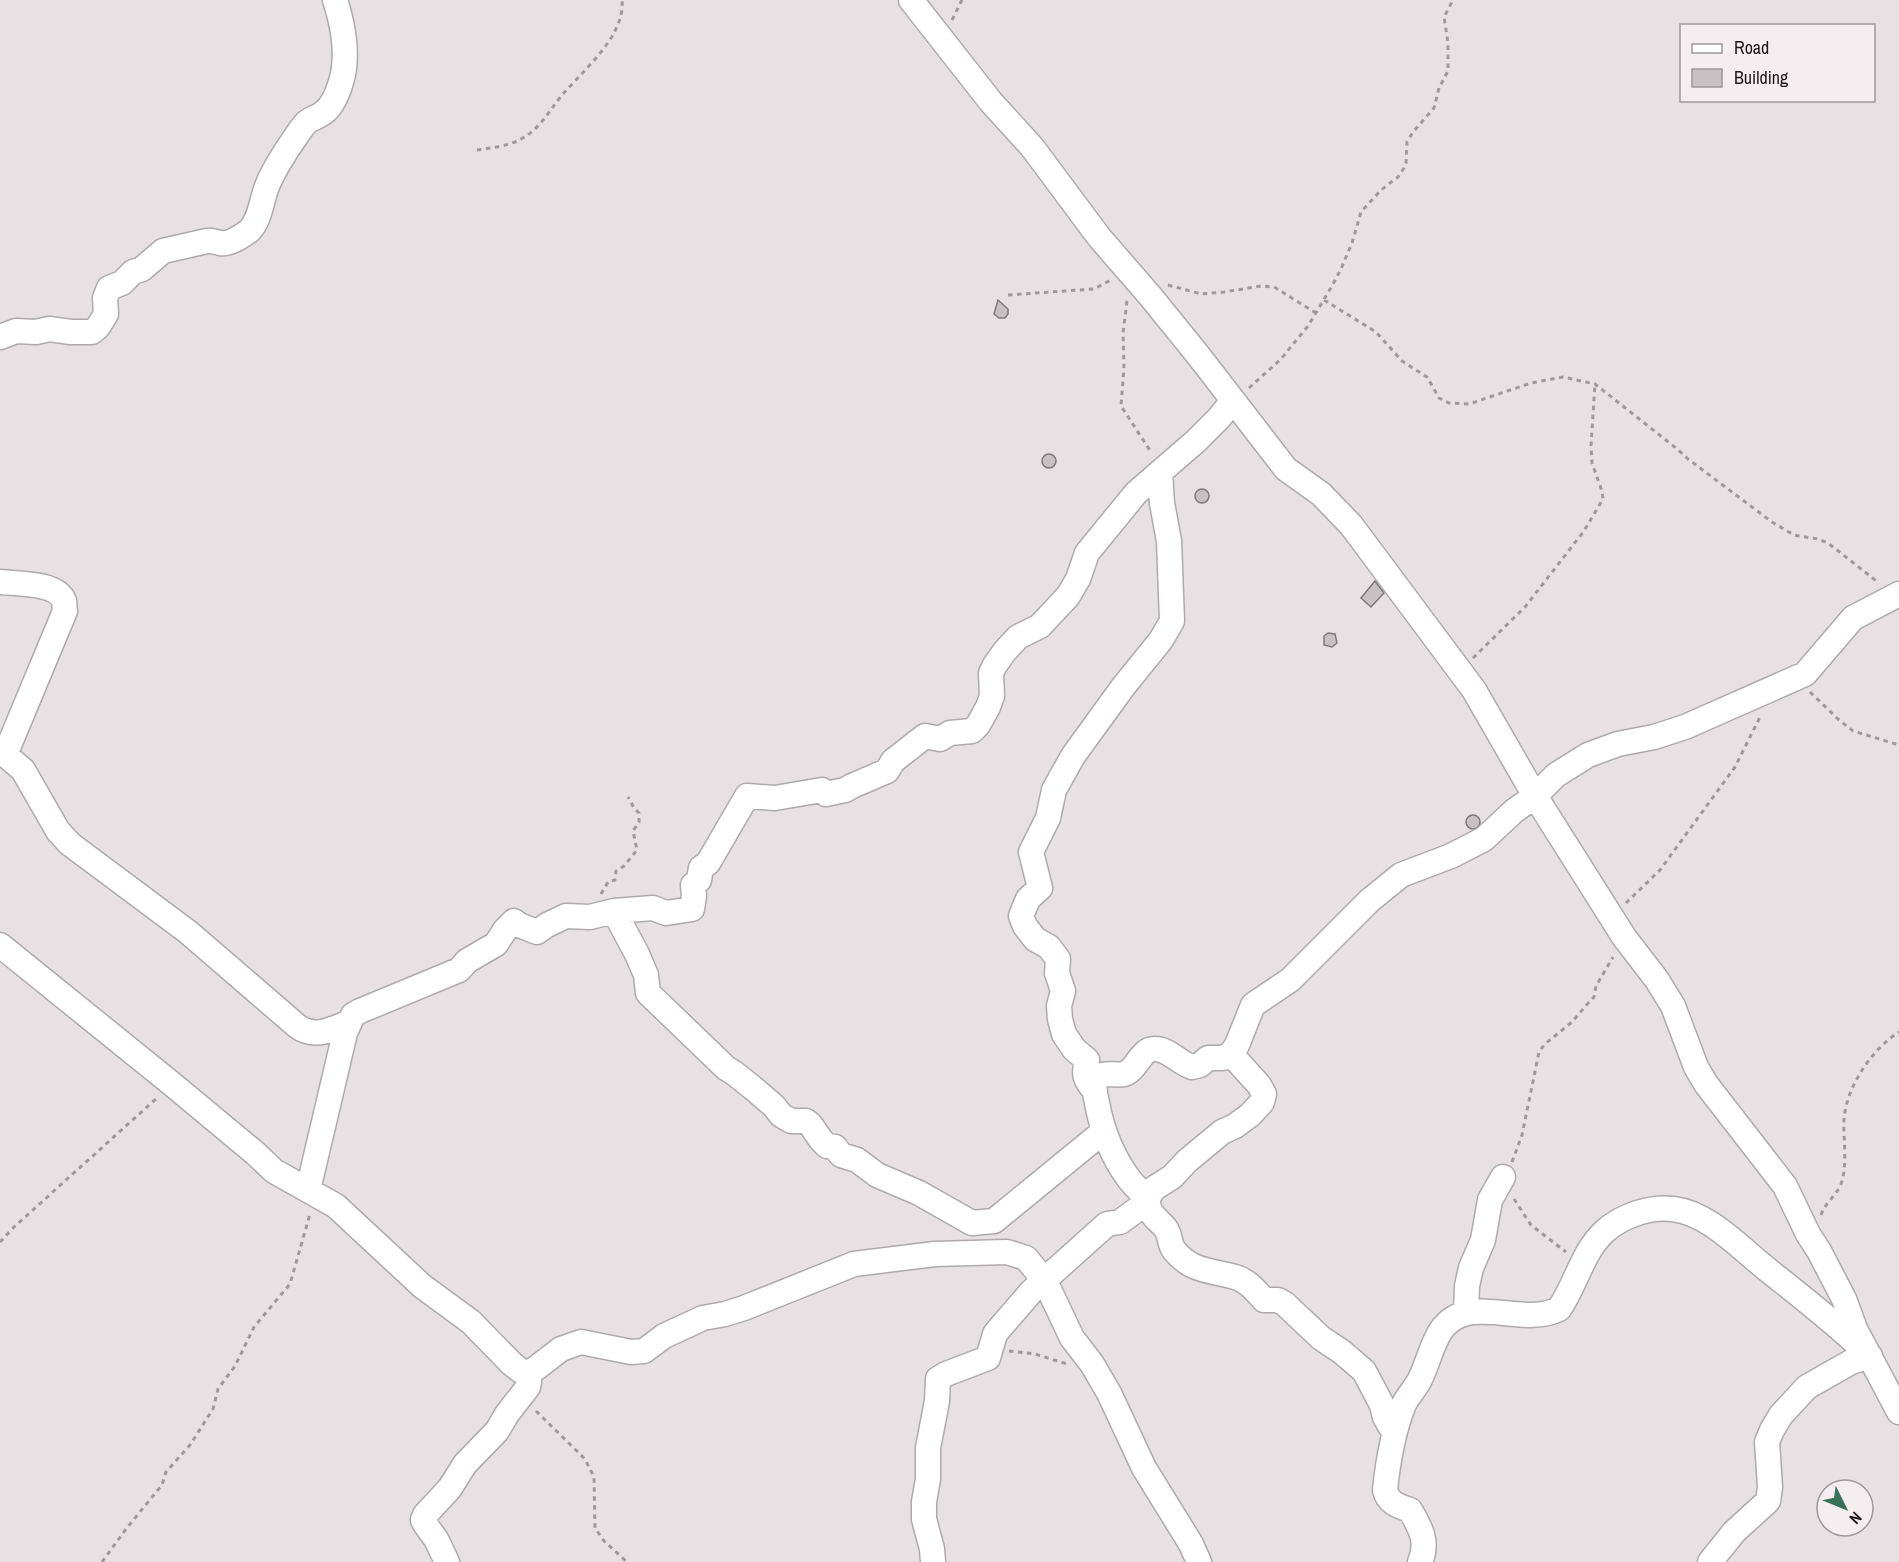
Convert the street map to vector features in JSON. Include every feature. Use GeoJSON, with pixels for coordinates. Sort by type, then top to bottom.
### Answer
{"type":"FeatureCollection","features":[{"type":"Feature","properties":{"kind":"street"},"geometry":{"type":"LineString","coordinates":[[0,337],[16,331],[36,332],[49,329],[92,332],[106,314],[105,298],[109,288],[122,283],[133,272],[142,269],[164,251],[207,241],[229,243],[248,231],[258,216],[273,173],[307,122],[324,113],[329,107],[341,84],[345,70],[344,49],[336,0]]}},
{"type":"Feature","properties":{"kind":"street"},"geometry":{"type":"LineString","coordinates":[[911,0],[991,102],[1032,147],[1099,237],[1198,355],[1286,469],[1322,494],[1351,525],[1474,690],[1535,796],[1618,927],[1657,980],[1681,1024],[1696,1066],[1706,1084],[1785,1186],[1803,1226],[1844,1299],[1855,1329],[1899,1412]]}},
{"type":"Feature","properties":{"kind":"street"},"geometry":{"type":"LineString","coordinates":[[311,1192],[348,1023],[353,1015],[459,970],[496,945],[514,921],[537,932],[566,916],[653,908],[666,914],[692,909],[693,885],[699,880],[701,868],[708,863],[747,796],[775,798],[822,790],[826,794],[845,790],[887,771],[893,761],[925,736],[940,739],[950,733],[972,731],[988,707],[992,696],[991,673],[995,665],[1018,637],[1040,626],[1068,596],[1078,579],[1087,553],[1122,508],[1218,419],[1233,401]]}},
{"type":"Feature","properties":{"kind":"street"},"geometry":{"type":"LineString","coordinates":[[1095,1091],[1083,1073],[1087,1060],[1074,1049],[1064,1034],[1059,1006],[1064,991],[1057,974],[1058,959],[1049,947],[1035,939],[1025,926],[1022,916],[1028,899],[1040,888],[1030,852],[1048,818],[1054,790],[1073,756],[1123,687],[1161,640],[1172,621],[1168,534],[1162,503],[1160,472]]}},
{"type":"Feature","properties":{"kind":"street"},"geometry":{"type":"LineString","coordinates":[[0,582],[41,586],[56,591],[63,600],[65,611],[3,752],[23,770],[58,831],[70,844],[188,932],[297,1026],[313,1033],[348,1023]]}},
{"type":"Feature","properties":{"kind":"street"},"geometry":{"type":"LineString","coordinates":[[1395,1431],[1385,1417],[1382,1405],[1364,1371],[1321,1338],[1278,1300],[1264,1300],[1237,1277],[1209,1272],[1188,1264],[1174,1250],[1169,1234],[1149,1210],[1147,1200],[1129,1179],[1115,1157],[1104,1131],[1093,1084],[1096,1078],[1102,1075],[1122,1075],[1129,1072],[1152,1049],[1168,1053],[1192,1067],[1197,1067],[1208,1058],[1223,1058],[1231,1054],[1253,1005],[1272,994],[1297,974],[1384,887],[1401,874],[1451,856],[1484,839],[1556,775],[1603,749],[1625,742],[1668,734],[1795,679],[1809,671],[1853,618],[1897,595]]}},
{"type":"Feature","properties":{"kind":"street"},"geometry":{"type":"LineString","coordinates":[[605,914],[637,954],[646,975],[648,993],[726,1068],[753,1088],[781,1115],[790,1121],[806,1121],[827,1146],[835,1147],[841,1155],[857,1160],[878,1175],[919,1193],[972,1223],[994,1221],[1104,1131]]}},
{"type":"Feature","properties":{"kind":"street"},"geometry":{"type":"LineString","coordinates":[[0,945],[172,1084],[274,1171],[336,1206],[422,1286],[471,1322],[498,1352],[521,1371],[527,1373],[561,1349],[581,1342],[632,1352],[644,1351],[664,1336],[703,1318],[744,1308],[854,1264],[934,1254],[1007,1252],[1026,1258],[1045,1281],[1072,1338],[1092,1364],[1116,1406],[1144,1468],[1191,1544],[1199,1562]]}},
{"type":"Feature","properties":{"kind":"street"},"geometry":{"type":"LineString","coordinates":[[933,1562],[924,1519],[924,1502],[928,1479],[928,1448],[937,1401],[938,1379],[988,1358],[999,1329],[1031,1292],[1107,1224],[1120,1222],[1147,1200],[1153,1189],[1172,1177],[1187,1161],[1222,1132],[1250,1115],[1262,1102],[1264,1094],[1259,1085],[1231,1054]]}},
{"type":"Feature","properties":{"kind":"street"},"geometry":{"type":"LineString","coordinates":[[1466,1314],[1467,1286],[1471,1268],[1483,1240],[1490,1200],[1503,1177]]}},
{"type":"Feature","properties":{"kind":"street"},"geometry":{"type":"LineString","coordinates":[[1420,1562],[1425,1545],[1421,1530],[1410,1510],[1395,1505],[1386,1496],[1385,1490],[1395,1431],[1404,1405],[1422,1377],[1437,1335],[1445,1324],[1466,1314],[1487,1312],[1530,1314],[1553,1312],[1558,1309],[1594,1244],[1617,1222],[1655,1209],[1674,1209],[1695,1215],[1723,1233],[1836,1323],[1870,1356]]}},
{"type":"Feature","properties":{"kind":"street"},"geometry":{"type":"LineString","coordinates":[[1710,1562],[1734,1532],[1768,1501],[1770,1487],[1767,1442],[1781,1415],[1807,1387],[1851,1362],[1870,1356]]}},
{"type":"Feature","properties":{"kind":"street"},"geometry":{"type":"LineString","coordinates":[[447,1562],[436,1539],[423,1520],[425,1515],[450,1488],[465,1464],[497,1431],[528,1387],[527,1373]]}},
{"type":"Feature","properties":{"kind":"path"},"geometry":{"type":"LineString","coordinates":[[477,150],[520,140],[546,118],[614,33],[623,9],[622,0]]}},
{"type":"Feature","properties":{"kind":"path"},"geometry":{"type":"LineString","coordinates":[[1233,401],[1281,359],[1316,313],[1341,269],[1361,212],[1401,172],[1406,164],[1407,142],[1434,108],[1439,88],[1448,71],[1448,43],[1444,17],[1453,0]]}},
{"type":"Feature","properties":{"kind":"path"},"geometry":{"type":"LineString","coordinates":[[1008,295],[1094,289],[1126,269]]}},
{"type":"Feature","properties":{"kind":"path"},"geometry":{"type":"LineString","coordinates":[[1126,269],[1121,406],[1141,435],[1160,472]]}},
{"type":"Feature","properties":{"kind":"path"},"geometry":{"type":"LineString","coordinates":[[1160,283],[1201,294],[1261,286],[1274,287],[1316,313]]}},
{"type":"Feature","properties":{"kind":"path"},"geometry":{"type":"LineString","coordinates":[[1324,300],[1376,332],[1402,361],[1428,377],[1439,398],[1449,403],[1469,404],[1531,383],[1563,377],[1595,384],[1753,509],[1794,536],[1818,539],[1828,543],[1897,595]]}},
{"type":"Feature","properties":{"kind":"path"},"geometry":{"type":"LineString","coordinates":[[1460,671],[1525,607],[1584,531],[1603,499],[1592,463],[1595,384]]}},
{"type":"Feature","properties":{"kind":"path"},"geometry":{"type":"LineString","coordinates":[[1795,679],[1853,731],[1899,746]]}},
{"type":"Feature","properties":{"kind":"path"},"geometry":{"type":"LineString","coordinates":[[1582,1263],[1531,1225],[1503,1177],[1522,1135],[1539,1052],[1545,1044],[1572,1022],[1594,997],[1618,927],[1735,766],[1760,717]]}},
{"type":"Feature","properties":{"kind":"path"},"geometry":{"type":"LineString","coordinates":[[605,914],[602,893],[608,882],[615,880],[616,872],[637,850],[633,831],[639,822],[639,813],[628,797]]}},
{"type":"Feature","properties":{"kind":"path"},"geometry":{"type":"LineString","coordinates":[[1814,1243],[1820,1231],[1822,1212],[1834,1198],[1841,1184],[1845,1117],[1853,1089],[1863,1069],[1875,1054],[1899,1032]]}},
{"type":"Feature","properties":{"kind":"path"},"geometry":{"type":"LineString","coordinates":[[0,1242],[172,1084]]}},
{"type":"Feature","properties":{"kind":"path"},"geometry":{"type":"LineString","coordinates":[[102,1562],[162,1485],[166,1472],[190,1445],[213,1408],[218,1389],[235,1366],[254,1327],[292,1282],[303,1243],[311,1192]]}},
{"type":"Feature","properties":{"kind":"path"},"geometry":{"type":"LineString","coordinates":[[988,1358],[1011,1350],[1035,1354],[1063,1364],[1092,1364]]}},
{"type":"Feature","properties":{"kind":"path"},"geometry":{"type":"LineString","coordinates":[[521,1396],[585,1459],[594,1477],[596,1528],[603,1540],[627,1562]]}},
{"type":"Feature","properties":{"kind":"building"},"geometry":{"type":"Polygon","coordinates":[[[998,300],[1008,309],[1005,318],[999,318],[994,314],[998,300]]]}},
{"type":"Feature","properties":{"kind":"building"},"geometry":{"type":"Polygon","coordinates":[[[1046,454],[1052,454],[1056,461],[1052,468],[1046,468],[1042,464],[1042,458],[1046,454]]]}},
{"type":"Feature","properties":{"kind":"building"},"geometry":{"type":"Polygon","coordinates":[[[1199,489],[1205,489],[1209,496],[1205,503],[1199,503],[1195,499],[1195,493],[1199,489]]]}},
{"type":"Feature","properties":{"kind":"building"},"geometry":{"type":"Polygon","coordinates":[[[1375,581],[1384,593],[1371,607],[1361,598],[1375,581]]]}},
{"type":"Feature","properties":{"kind":"building"},"geometry":{"type":"Polygon","coordinates":[[[1328,633],[1335,634],[1337,643],[1332,647],[1324,645],[1324,636],[1328,633]]]}},
{"type":"Feature","properties":{"kind":"building"},"geometry":{"type":"Polygon","coordinates":[[[1473,815],[1478,817],[1480,822],[1478,827],[1473,829],[1468,827],[1466,822],[1468,817],[1473,815]]]}}]}
